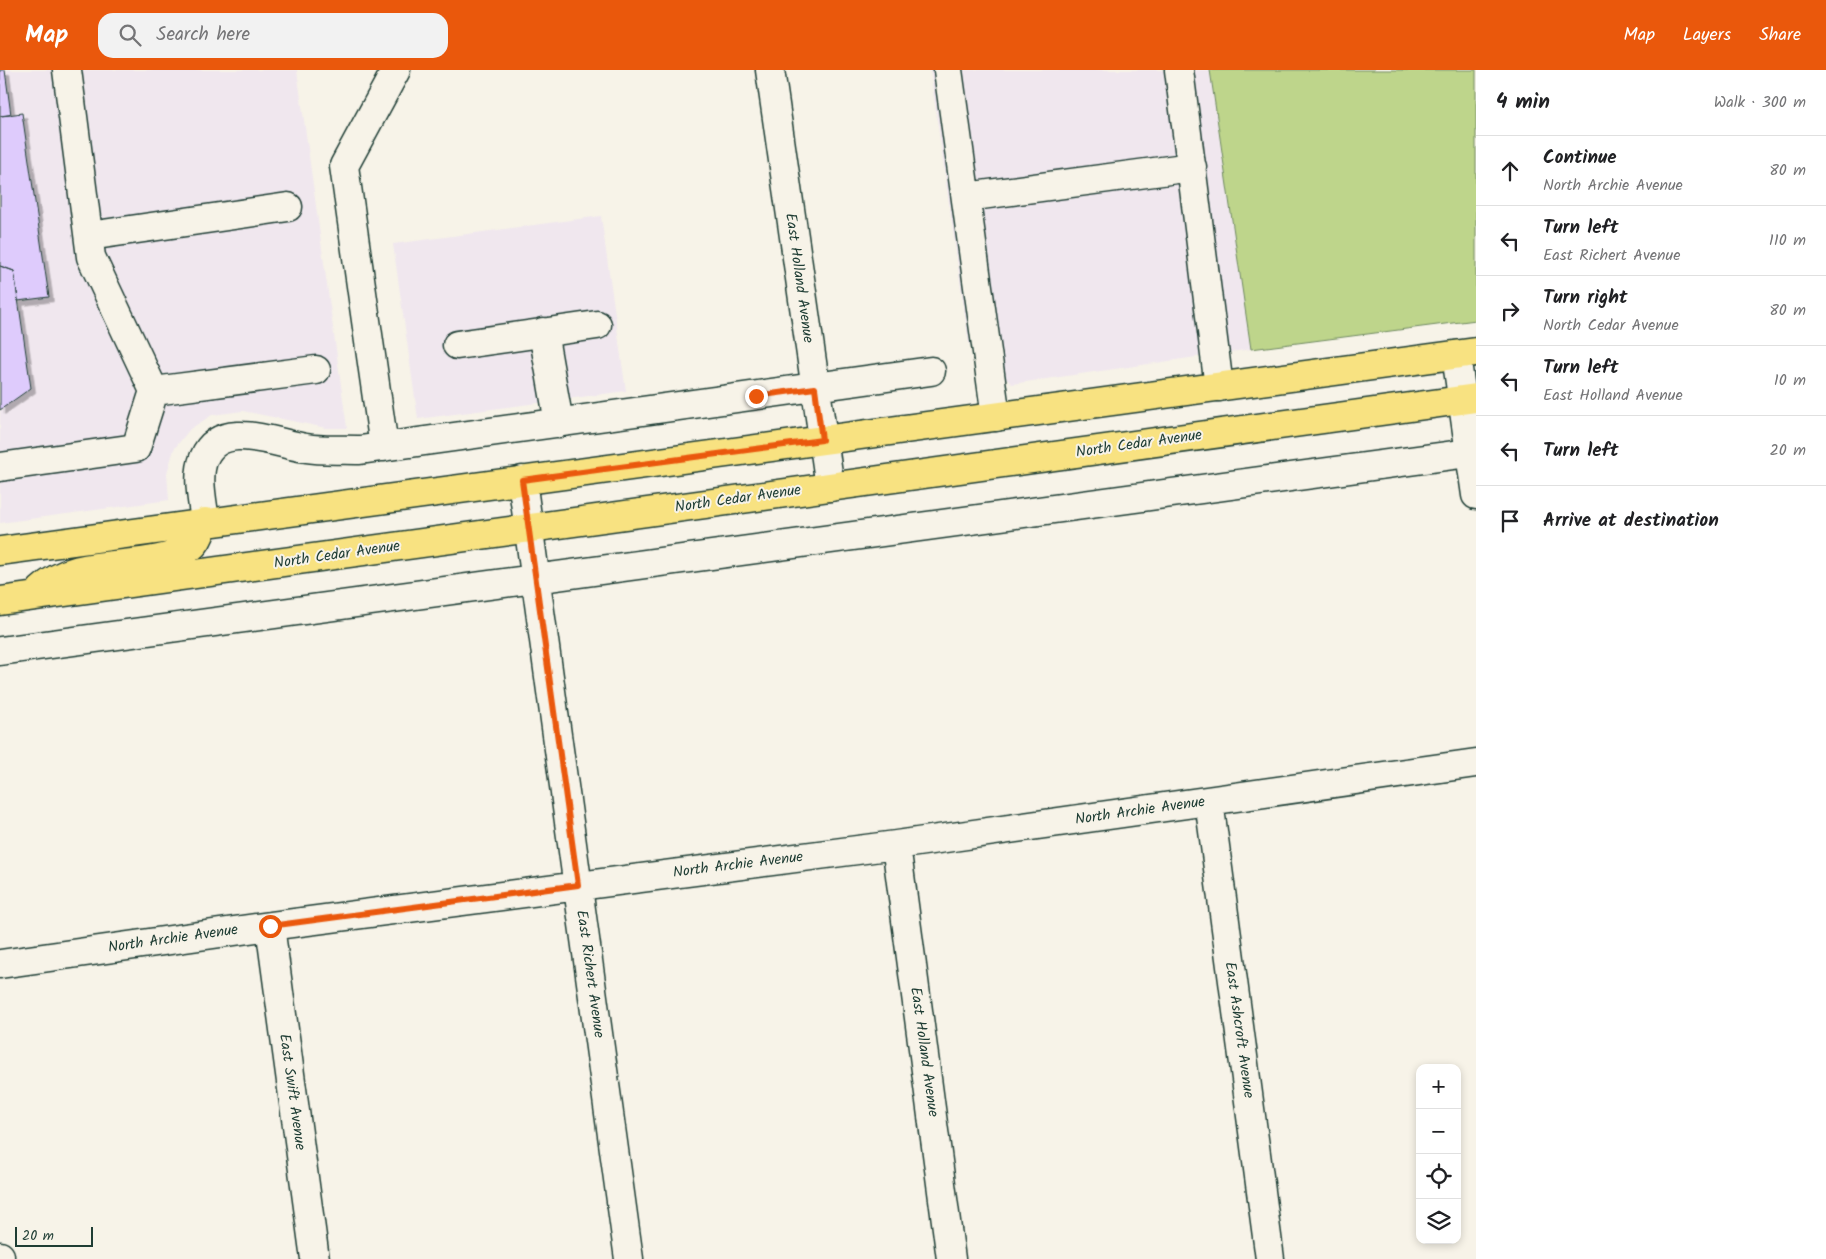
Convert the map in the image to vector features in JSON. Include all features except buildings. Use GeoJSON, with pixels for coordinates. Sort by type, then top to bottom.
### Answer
{"type":"FeatureCollection","features":[{"type":"Feature","properties":{"kind":"main road"},"geometry":{"type":"LineString","coordinates":[[0,552],[205,522],[1466,354]]}},
{"type":"Feature","properties":{"kind":"main road","name":"North Cedar Avenue"},"geometry":{"type":"LineString","coordinates":[[0,601],[1469,399]]}},
{"type":"Feature","properties":{"kind":"main road"},"geometry":{"type":"LineString","coordinates":[[35,596],[51,580],[76,571],[171,555],[190,548],[199,537],[205,522]]}},
{"type":"Feature","properties":{"kind":"street"},"geometry":{"type":"LineString","coordinates":[[0,467],[136,448],[154,391],[91,257],[67,70]]}},
{"type":"Feature","properties":{"kind":"street"},"geometry":{"type":"LineString","coordinates":[[384,447],[344,166],[396,70]]}},
{"type":"Feature","properties":{"kind":"street","name":"East Holland Avenue"},"geometry":{"type":"LineString","coordinates":[[770,70],[830,487]]}},
{"type":"Feature","properties":{"kind":"street"},"geometry":{"type":"LineString","coordinates":[[948,70],[996,417]]}},
{"type":"Feature","properties":{"kind":"street"},"geometry":{"type":"LineString","coordinates":[[1179,70],[1219,387]]}},
{"type":"Feature","properties":{"kind":"street"},"geometry":{"type":"LineString","coordinates":[[966,197],[1192,167]]}},
{"type":"Feature","properties":{"kind":"street"},"geometry":{"type":"LineString","coordinates":[[89,236],[288,207]]}},
{"type":"Feature","properties":{"kind":"street"},"geometry":{"type":"LineString","coordinates":[[457,345],[597,325]]}},
{"type":"Feature","properties":{"kind":"street"},"geometry":{"type":"LineString","coordinates":[[543,332],[559,423]]}},
{"type":"Feature","properties":{"kind":"street"},"geometry":{"type":"LineString","coordinates":[[1466,354],[1476,496]]}},
{"type":"Feature","properties":{"kind":"street"},"geometry":{"type":"LineString","coordinates":[[154,391],[316,370]]}},
{"type":"Feature","properties":{"kind":"street"},"geometry":{"type":"LineString","coordinates":[[205,522],[200,476],[204,457],[216,443],[228,437],[254,438],[306,448],[360,450],[931,371]]}},
{"type":"Feature","properties":{"kind":"street"},"geometry":{"type":"LineString","coordinates":[[0,651],[1473,452]]}},
{"type":"Feature","properties":{"kind":"street","name":"East Richert Avenue"},"geometry":{"type":"LineString","coordinates":[[522,480],[629,1259]]}},
{"type":"Feature","properties":{"kind":"street","name":"North Archie Avenue"},"geometry":{"type":"LineString","coordinates":[[0,964],[578,885],[896,845],[1476,763]]}},
{"type":"Feature","properties":{"kind":"street","name":"East Ashcroft Avenue"},"geometry":{"type":"LineString","coordinates":[[1209,801],[1270,1259]]}},
{"type":"Feature","properties":{"kind":"street","name":"East Holland Avenue"},"geometry":{"type":"LineString","coordinates":[[896,845],[952,1259]]}},
{"type":"Feature","properties":{"kind":"street","name":"East Swift Avenue"},"geometry":{"type":"LineString","coordinates":[[270,926],[315,1259]]}},
{"type":"Feature","properties":{"kind":"shaded area"},"geometry":{"type":"Polygon","coordinates":[[[0,70],[297,70],[347,428],[326,428],[243,411],[212,415],[190,429],[174,449],[167,473],[169,500],[0,523],[0,70]]]}},
{"type":"Feature","properties":{"kind":"shaded area"},"geometry":{"type":"Polygon","coordinates":[[[930,70],[1210,70],[1251,349],[1012,384],[969,344],[930,70]]]}},
{"type":"Feature","properties":{"kind":"shaded area"},"geometry":{"type":"Polygon","coordinates":[[[601,216],[626,391],[418,419],[393,244],[601,216]]]}},
{"type":"Feature","properties":{"kind":"green space"},"geometry":{"type":"Polygon","coordinates":[[[1210,70],[1476,70],[1476,320],[1251,349],[1210,70]]]}},
{"type":"Feature","properties":{"kind":"route"},"geometry":{"type":"LineString","coordinates":[[270,926],[578,885],[522,480],[822,440],[815,388],[756,396]]}}]}
